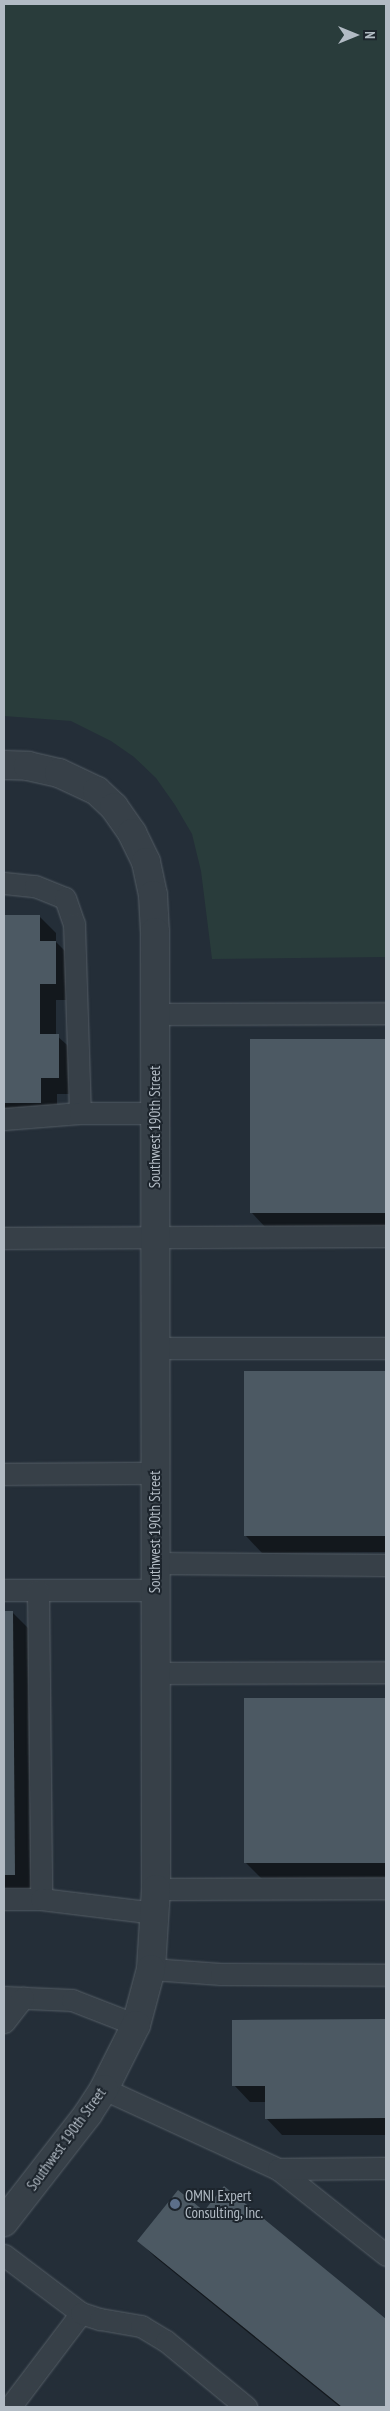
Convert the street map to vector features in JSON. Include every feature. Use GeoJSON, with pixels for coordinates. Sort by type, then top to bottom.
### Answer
{"type":"FeatureCollection","features":[{"type":"Feature","properties":{"kind":"street","name":"Southwest 190th Street"},"geometry":{"type":"LineString","coordinates":[[4,765],[28,766],[59,773],[97,791],[114,807],[132,833],[146,862],[153,895],[154,922],[156,1237],[155,1901],[151,1969],[136,2026],[104,2089],[88,2114],[4,2222]]}},
{"type":"Feature","properties":{"kind":"lane"},"geometry":{"type":"LineString","coordinates":[[4,883],[35,886],[65,898],[74,924],[80,1114]]}},
{"type":"Feature","properties":{"kind":"lane"},"geometry":{"type":"LineString","coordinates":[[155,1014],[386,1013]]}},
{"type":"Feature","properties":{"kind":"lane"},"geometry":{"type":"LineString","coordinates":[[4,1119],[80,1114],[155,1113]]}},
{"type":"Feature","properties":{"kind":"lane"},"geometry":{"type":"LineString","coordinates":[[4,1238],[386,1236]]}},
{"type":"Feature","properties":{"kind":"lane"},"geometry":{"type":"LineString","coordinates":[[155,1348],[386,1348]]}},
{"type":"Feature","properties":{"kind":"lane"},"geometry":{"type":"LineString","coordinates":[[4,1474],[155,1472]]}},
{"type":"Feature","properties":{"kind":"lane"},"geometry":{"type":"LineString","coordinates":[[155,1563],[386,1565]]}},
{"type":"Feature","properties":{"kind":"lane"},"geometry":{"type":"LineString","coordinates":[[4,1590],[155,1590]]}},
{"type":"Feature","properties":{"kind":"lane"},"geometry":{"type":"LineString","coordinates":[[38,1590],[41,1899]]}},
{"type":"Feature","properties":{"kind":"lane"},"geometry":{"type":"LineString","coordinates":[[155,1673],[386,1672]]}},
{"type":"Feature","properties":{"kind":"lane"},"geometry":{"type":"LineString","coordinates":[[4,1899],[155,1901],[386,1888]]}},
{"type":"Feature","properties":{"kind":"lane"},"geometry":{"type":"LineString","coordinates":[[151,1969],[221,1974],[386,1975]]}},
{"type":"Feature","properties":{"kind":"lane"},"geometry":{"type":"LineString","coordinates":[[4,2022],[13,1998],[72,2000],[136,2026]]}},
{"type":"Feature","properties":{"kind":"lane"},"geometry":{"type":"LineString","coordinates":[[104,2089],[278,2168],[386,2255]]}},
{"type":"Feature","properties":{"kind":"lane"},"geometry":{"type":"LineString","coordinates":[[278,2168],[386,2168]]}},
{"type":"Feature","properties":{"kind":"lane"},"geometry":{"type":"LineString","coordinates":[[4,2255],[81,2313],[100,2319],[141,2326],[166,2341],[246,2407]]}},
{"type":"Feature","properties":{"kind":"lane"},"geometry":{"type":"LineString","coordinates":[[10,2407],[81,2313]]}},
{"type":"Feature","properties":{"kind":"green space"},"geometry":{"type":"Polygon","coordinates":[[[4,4],[386,4],[386,957],[212,959],[201,871],[192,834],[156,778],[134,757],[111,741],[71,721],[4,716],[4,4]]]}},
{"type":"Feature","properties":{"kind":"building"},"geometry":{"type":"Polygon","coordinates":[[[4,915],[40,915],[40,941],[56,941],[56,984],[40,984],[40,1034],[59,1034],[59,1078],[41,1078],[41,1103],[4,1103],[4,915]]]}},
{"type":"Feature","properties":{"kind":"building"},"geometry":{"type":"Polygon","coordinates":[[[250,1039],[386,1039],[386,1213],[250,1213],[250,1039]]]}},
{"type":"Feature","properties":{"kind":"building"},"geometry":{"type":"Polygon","coordinates":[[[244,1371],[386,1371],[386,1536],[244,1536],[244,1371]]]}},
{"type":"Feature","properties":{"kind":"building"},"geometry":{"type":"Polygon","coordinates":[[[4,1611],[13,1611],[15,1875],[4,1875],[4,1611]]]}},
{"type":"Feature","properties":{"kind":"building"},"geometry":{"type":"Polygon","coordinates":[[[244,1698],[386,1698],[386,1863],[244,1863],[244,1698]]]}},
{"type":"Feature","properties":{"kind":"building"},"geometry":{"type":"Polygon","coordinates":[[[386,2019],[386,2118],[265,2119],[265,2086],[232,2086],[232,2020],[386,2019]]]}},
{"type":"Feature","properties":{"kind":"building"},"geometry":{"type":"Polygon","coordinates":[[[224,2186],[386,2319],[386,2407],[342,2407],[137,2241],[178,2190],[204,2211],[224,2186]]]}},
{"type":"Feature","properties":{"kind":"place","name":"OMNI Expert Consulting, Inc."},"geometry":{"type":"Point","coordinates":[175,2204]}}]}
